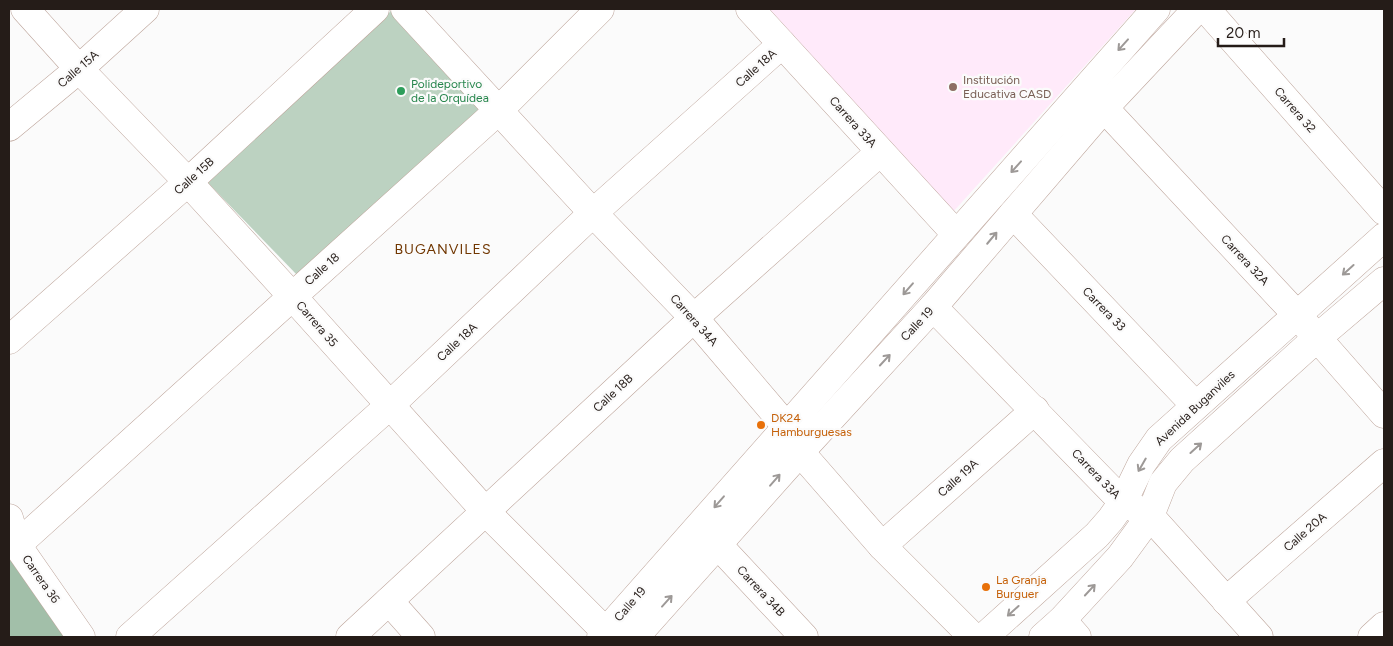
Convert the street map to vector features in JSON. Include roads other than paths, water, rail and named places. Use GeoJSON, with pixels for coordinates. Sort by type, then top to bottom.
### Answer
{"type":"FeatureCollection","features":[{"type":"Feature","properties":{"kind":"street","name":"Carrera 35"},"geometry":{"type":"LineString","coordinates":[[25,9],[79,69],[188,182],[486,512],[606,636]]}},
{"type":"Feature","properties":{"kind":"street","name":"Calle 15A"},"geometry":{"type":"LineString","coordinates":[[9,127],[79,69],[144,9]]}},
{"type":"Feature","properties":{"kind":"street","name":"Calle 15B"},"geometry":{"type":"LineString","coordinates":[[9,340],[188,182],[375,9]]}},
{"type":"Feature","properties":{"kind":"street","name":"Carrera 34A"},"geometry":{"type":"LineString","coordinates":[[405,9],[694,318],[786,426],[800,452],[882,546],[973,637]]}},
{"type":"Feature","properties":{"kind":"street","name":"Calle 18"},"geometry":{"type":"LineString","coordinates":[[17,545],[499,110],[600,9]]}},
{"type":"Feature","properties":{"kind":"street","name":"Carrera 33A"},"geometry":{"type":"LineString","coordinates":[[750,9],[956,234]]}},
{"type":"Feature","properties":{"kind":"street","name":"Calle 19"},"geometry":{"type":"LineString","coordinates":[[606,636],[786,426],[1156,9]]}},
{"type":"Feature","properties":{"kind":"street","name":"Calle 19"},"geometry":{"type":"LineString","coordinates":[[634,637],[933,307],[1104,108],[1196,9]]}},
{"type":"Feature","properties":{"kind":"street","name":"Carrera 32"},"geometry":{"type":"LineString","coordinates":[[1206,9],[1384,211]]}},
{"type":"Feature","properties":{"kind":"street","name":"Calle 18A"},"geometry":{"type":"LineString","coordinates":[[130,637],[389,406],[594,213],[782,44]]}},
{"type":"Feature","properties":{"kind":"street","name":"Carrera 32A"},"geometry":{"type":"LineString","coordinates":[[1104,108],[1298,316],[1384,414]]}},
{"type":"Feature","properties":{"kind":"street","name":"Calle 18B"},"geometry":{"type":"LineString","coordinates":[[350,637],[694,318],[880,152]]}},
{"type":"Feature","properties":{"kind":"street","name":"Carrera 33"},"geometry":{"type":"LineString","coordinates":[[1013,214],[1195,405]]}},
{"type":"Feature","properties":{"kind":"street","name":"Avenida Buganviles"},"geometry":{"type":"LineString","coordinates":[[984,637],[1097,535],[1123,502],[1141,464],[1159,439],[1384,237]]}},
{"type":"Feature","properties":{"kind":"street"},"geometry":{"type":"LineString","coordinates":[[1060,632],[1150,516],[1163,483],[1182,460],[1317,338],[1384,282]]}},
{"type":"Feature","properties":{"kind":"street","name":"Carrera 33A"},"geometry":{"type":"LineString","coordinates":[[933,307],[1123,502],[1150,516],[1259,637]]}},
{"type":"Feature","properties":{"kind":"street","name":"Calle 19A"},"geometry":{"type":"LineString","coordinates":[[882,546],[1035,410]]}},
{"type":"Feature","properties":{"kind":"street","name":"Calle 20A"},"geometry":{"type":"LineString","coordinates":[[1226,601],[1384,463]]}},
{"type":"Feature","properties":{"kind":"street","name":"Carrera 36"},"geometry":{"type":"LineString","coordinates":[[9,518],[17,545],[81,637]]}},
{"type":"Feature","properties":{"kind":"street","name":"Carrera 34B"},"geometry":{"type":"LineString","coordinates":[[718,544],[804,637]]}},
{"type":"Feature","properties":{"kind":"street"},"geometry":{"type":"LineString","coordinates":[[389,601],[421,637]]}},
{"type":"Feature","properties":{"kind":"street"},"geometry":{"type":"LineString","coordinates":[[1372,637],[1384,626]]}},
{"type":"Feature","properties":{"kind":"place","name":"Institución Educativa CASD"},"geometry":{"type":"Point","coordinates":[953,87]}},
{"type":"Feature","properties":{"kind":"place","name":"Polideportivo de la Orquídea"},"geometry":{"type":"Point","coordinates":[401,91]}},
{"type":"Feature","properties":{"kind":"place","name":"DK24 Hamburguesas"},"geometry":{"type":"Point","coordinates":[761,425]}},
{"type":"Feature","properties":{"kind":"place","name":"La Granja Burguer"},"geometry":{"type":"Point","coordinates":[986,587]}},
{"type":"Feature","properties":{"kind":"district","name":"BUGANVILES"},"geometry":{"type":"Point","coordinates":[443,249]}}]}
